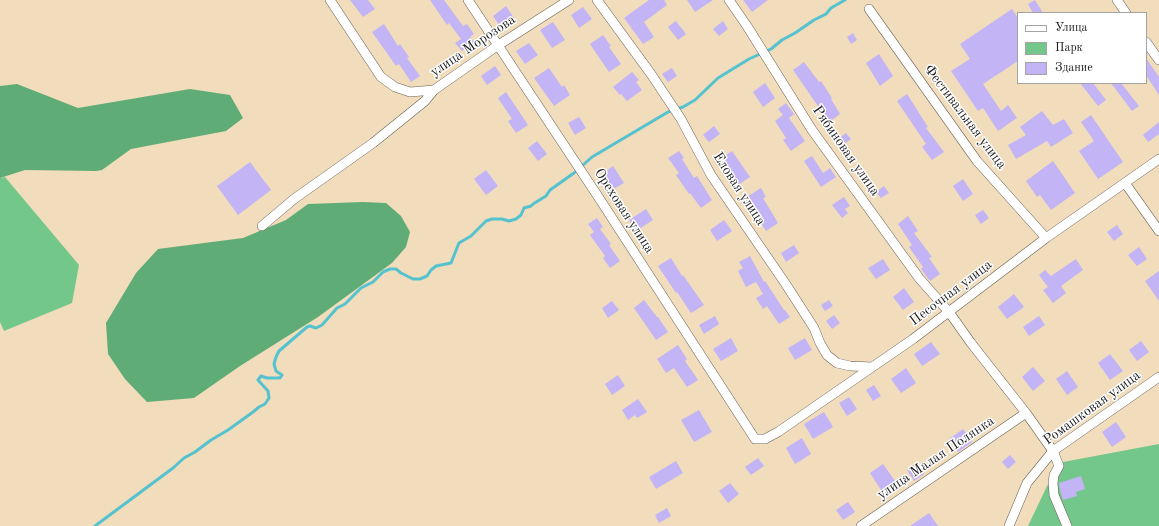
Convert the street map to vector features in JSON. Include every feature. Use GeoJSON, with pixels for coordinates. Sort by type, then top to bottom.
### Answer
{"type":"FeatureCollection","features":[{"type":"Feature","properties":{"kind":"street"},"geometry":{"type":"LineString","coordinates":[[330,0],[381,77],[395,87],[410,92],[434,90]]}},
{"type":"Feature","properties":{"kind":"street","name":"Ореховая улица"},"geometry":{"type":"LineString","coordinates":[[468,0],[755,438]]}},
{"type":"Feature","properties":{"kind":"street","name":"улица Морозова"},"geometry":{"type":"LineString","coordinates":[[262,226],[294,199],[379,139],[425,101],[434,90],[497,46],[569,0]]}},
{"type":"Feature","properties":{"kind":"street","name":"Еловая улица"},"geometry":{"type":"LineString","coordinates":[[597,0],[651,74],[670,103],[711,175],[785,283],[814,328],[827,355],[837,364],[872,367]]}},
{"type":"Feature","properties":{"kind":"street","name":"Рябиновая улица"},"geometry":{"type":"LineString","coordinates":[[729,0],[812,130],[920,278],[949,312],[1053,451]]}},
{"type":"Feature","properties":{"kind":"street"},"geometry":{"type":"LineString","coordinates":[[1117,0],[1125,12]]}},
{"type":"Feature","properties":{"kind":"street","name":"Фестивальная улица"},"geometry":{"type":"LineString","coordinates":[[869,8],[978,161],[1046,238]]}},
{"type":"Feature","properties":{"kind":"street"},"geometry":{"type":"LineString","coordinates":[[1147,43],[1159,60]]}},
{"type":"Feature","properties":{"kind":"street","name":"Песочная улица"},"geometry":{"type":"LineString","coordinates":[[755,438],[765,439],[778,432],[913,340],[1046,238],[1159,159]]}},
{"type":"Feature","properties":{"kind":"street"},"geometry":{"type":"LineString","coordinates":[[1125,183],[1159,231]]}},
{"type":"Feature","properties":{"kind":"street","name":"Ромашковая улица"},"geometry":{"type":"LineString","coordinates":[[1008,526],[1027,482],[1053,451],[1159,377]]}},
{"type":"Feature","properties":{"kind":"street","name":"улица Малая Полянка"},"geometry":{"type":"LineString","coordinates":[[861,526],[1026,413]]}},
{"type":"Feature","properties":{"kind":"street"},"geometry":{"type":"LineString","coordinates":[[1053,451],[1059,466],[1054,475],[1054,495],[1067,526]]}},
{"type":"Feature","properties":{"kind":"green space"},"geometry":{"type":"Polygon","coordinates":[[[17,84],[78,108],[190,89],[230,95],[243,118],[226,131],[131,149],[102,170],[25,170],[0,178],[0,86],[17,84]]]}},
{"type":"Feature","properties":{"kind":"green space"},"geometry":{"type":"Polygon","coordinates":[[[5,177],[79,265],[72,303],[4,331],[0,322],[0,178],[5,177]]]}},
{"type":"Feature","properties":{"kind":"green space"},"geometry":{"type":"Polygon","coordinates":[[[363,202],[386,203],[401,216],[410,232],[406,247],[392,263],[318,317],[240,366],[194,398],[147,402],[125,379],[108,354],[106,323],[136,273],[158,249],[243,238],[286,220],[308,204],[363,202]]]}},
{"type":"Feature","properties":{"kind":"green space"},"geometry":{"type":"Polygon","coordinates":[[[1159,444],[1159,526],[1028,526],[1058,463],[1159,444]]]}},
{"type":"Feature","properties":{"kind":"building"},"geometry":{"type":"Polygon","coordinates":[[[350,0],[368,0],[375,9],[363,17],[350,0]]]}},
{"type":"Feature","properties":{"kind":"building"},"geometry":{"type":"Polygon","coordinates":[[[430,0],[444,0],[463,26],[467,24],[474,34],[470,37],[474,42],[462,51],[455,43],[461,39],[449,23],[447,25],[430,0]]]}},
{"type":"Feature","properties":{"kind":"building"},"geometry":{"type":"Polygon","coordinates":[[[649,0],[664,0],[667,5],[644,22],[654,37],[643,44],[624,18],[649,0]]]}},
{"type":"Feature","properties":{"kind":"building"},"geometry":{"type":"Polygon","coordinates":[[[687,0],[713,0],[695,12],[687,0]]]}},
{"type":"Feature","properties":{"kind":"building"},"geometry":{"type":"Polygon","coordinates":[[[743,0],[768,0],[752,12],[743,0]]]}},
{"type":"Feature","properties":{"kind":"building"},"geometry":{"type":"Polygon","coordinates":[[[1035,0],[1042,12],[1032,12],[1028,4],[1035,0]]]}},
{"type":"Feature","properties":{"kind":"building"},"geometry":{"type":"Polygon","coordinates":[[[506,6],[514,18],[501,28],[493,16],[506,6]]]}},
{"type":"Feature","properties":{"kind":"building"},"geometry":{"type":"Polygon","coordinates":[[[583,7],[592,19],[579,28],[571,15],[583,7]]]}},
{"type":"Feature","properties":{"kind":"building"},"geometry":{"type":"Polygon","coordinates":[[[1012,9],[1017,16],[1017,62],[983,84],[1001,111],[1008,105],[1017,118],[998,131],[983,108],[978,111],[951,71],[970,59],[960,44],[1012,9]]]}},
{"type":"Feature","properties":{"kind":"building"},"geometry":{"type":"Polygon","coordinates":[[[676,21],[686,34],[678,40],[668,27],[676,21]]]}},
{"type":"Feature","properties":{"kind":"building"},"geometry":{"type":"Polygon","coordinates":[[[723,21],[728,29],[719,36],[713,29],[723,21]]]}},
{"type":"Feature","properties":{"kind":"building"},"geometry":{"type":"Polygon","coordinates":[[[553,22],[565,40],[552,48],[540,30],[553,22]]]}},
{"type":"Feature","properties":{"kind":"building"},"geometry":{"type":"Polygon","coordinates":[[[384,24],[398,46],[400,44],[409,57],[407,58],[420,76],[411,82],[399,64],[396,66],[372,32],[384,24]]]}},
{"type":"Feature","properties":{"kind":"building"},"geometry":{"type":"Polygon","coordinates":[[[853,33],[857,40],[851,44],[847,37],[853,33]]]}},
{"type":"Feature","properties":{"kind":"building"},"geometry":{"type":"Polygon","coordinates":[[[603,35],[611,46],[609,47],[621,64],[609,72],[590,44],[603,35]]]}},
{"type":"Feature","properties":{"kind":"building"},"geometry":{"type":"Polygon","coordinates":[[[529,43],[538,55],[525,64],[516,51],[529,43]]]}},
{"type":"Feature","properties":{"kind":"building"},"geometry":{"type":"Polygon","coordinates":[[[879,54],[893,76],[880,86],[866,63],[879,54]]]}},
{"type":"Feature","properties":{"kind":"building"},"geometry":{"type":"Polygon","coordinates":[[[1147,59],[1159,77],[1159,95],[1147,77],[1147,59]]]}},
{"type":"Feature","properties":{"kind":"building"},"geometry":{"type":"Polygon","coordinates":[[[804,62],[819,82],[821,81],[840,114],[829,122],[793,70],[804,62]]]}},
{"type":"Feature","properties":{"kind":"building"},"geometry":{"type":"Polygon","coordinates":[[[495,66],[501,75],[487,85],[481,76],[495,66]]]}},
{"type":"Feature","properties":{"kind":"building"},"geometry":{"type":"Polygon","coordinates":[[[549,68],[562,87],[564,85],[570,95],[554,106],[534,78],[549,68]]]}},
{"type":"Feature","properties":{"kind":"building"},"geometry":{"type":"Polygon","coordinates":[[[672,68],[677,76],[668,82],[662,74],[672,68]]]}},
{"type":"Feature","properties":{"kind":"building"},"geometry":{"type":"Polygon","coordinates":[[[632,72],[639,80],[636,82],[642,90],[627,101],[613,87],[632,72]]]}},
{"type":"Feature","properties":{"kind":"building"},"geometry":{"type":"Polygon","coordinates":[[[765,83],[775,98],[763,107],[753,92],[765,83]]]}},
{"type":"Feature","properties":{"kind":"building"},"geometry":{"type":"Polygon","coordinates":[[[1081,84],[1094,84],[1106,100],[1098,106],[1081,84]]]}},
{"type":"Feature","properties":{"kind":"building"},"geometry":{"type":"Polygon","coordinates":[[[1112,84],[1122,84],[1139,106],[1132,111],[1112,84]]]}},
{"type":"Feature","properties":{"kind":"building"},"geometry":{"type":"Polygon","coordinates":[[[506,92],[528,125],[516,133],[508,121],[512,119],[498,98],[506,92]]]}},
{"type":"Feature","properties":{"kind":"building"},"geometry":{"type":"Polygon","coordinates":[[[907,94],[928,127],[926,128],[944,152],[932,160],[922,147],[926,144],[897,101],[907,94]]]}},
{"type":"Feature","properties":{"kind":"building"},"geometry":{"type":"Polygon","coordinates":[[[786,103],[794,114],[789,118],[805,141],[791,151],[783,140],[786,138],[775,121],[783,115],[778,109],[786,103]]]}},
{"type":"Feature","properties":{"kind":"building"},"geometry":{"type":"Polygon","coordinates":[[[1042,111],[1053,125],[1064,119],[1073,133],[1051,147],[1047,141],[1016,159],[1008,145],[1026,135],[1020,127],[1042,111]]]}},
{"type":"Feature","properties":{"kind":"building"},"geometry":{"type":"Polygon","coordinates":[[[1091,115],[1123,162],[1098,179],[1079,151],[1094,141],[1081,122],[1091,115]]]}},
{"type":"Feature","properties":{"kind":"building"},"geometry":{"type":"Polygon","coordinates":[[[579,117],[586,128],[575,135],[568,123],[579,117]]]}},
{"type":"Feature","properties":{"kind":"building"},"geometry":{"type":"Polygon","coordinates":[[[1159,122],[1159,134],[1148,142],[1143,135],[1159,122]]]}},
{"type":"Feature","properties":{"kind":"building"},"geometry":{"type":"Polygon","coordinates":[[[714,126],[720,134],[709,142],[703,135],[714,126]]]}},
{"type":"Feature","properties":{"kind":"building"},"geometry":{"type":"Polygon","coordinates":[[[846,133],[851,139],[840,147],[836,140],[846,133]]]}},
{"type":"Feature","properties":{"kind":"building"},"geometry":{"type":"Polygon","coordinates":[[[537,141],[547,154],[538,161],[528,148],[537,141]]]}},
{"type":"Feature","properties":{"kind":"building"},"geometry":{"type":"Polygon","coordinates":[[[679,151],[684,158],[682,159],[694,178],[697,176],[712,200],[701,208],[676,175],[679,173],[668,158],[679,151]]]}},
{"type":"Feature","properties":{"kind":"building"},"geometry":{"type":"Polygon","coordinates":[[[732,151],[750,177],[738,185],[720,159],[732,151]]]}},
{"type":"Feature","properties":{"kind":"building"},"geometry":{"type":"Polygon","coordinates":[[[812,156],[823,173],[830,168],[836,177],[821,187],[804,161],[812,156]]]}},
{"type":"Feature","properties":{"kind":"building"},"geometry":{"type":"Polygon","coordinates":[[[1053,161],[1075,193],[1051,210],[1040,195],[1037,197],[1026,181],[1053,161]]]}},
{"type":"Feature","properties":{"kind":"building"},"geometry":{"type":"Polygon","coordinates":[[[250,162],[271,190],[238,215],[217,186],[250,162]]]}},
{"type":"Feature","properties":{"kind":"building"},"geometry":{"type":"Polygon","coordinates":[[[613,166],[624,183],[612,190],[602,174],[613,166]]]}},
{"type":"Feature","properties":{"kind":"building"},"geometry":{"type":"Polygon","coordinates":[[[486,170],[498,186],[486,195],[474,179],[486,170]]]}},
{"type":"Feature","properties":{"kind":"building"},"geometry":{"type":"Polygon","coordinates":[[[963,179],[973,194],[963,201],[953,186],[963,179]]]}},
{"type":"Feature","properties":{"kind":"building"},"geometry":{"type":"Polygon","coordinates":[[[884,186],[889,193],[881,198],[876,192],[884,186]]]}},
{"type":"Feature","properties":{"kind":"building"},"geometry":{"type":"Polygon","coordinates":[[[761,188],[766,197],[763,198],[778,223],[766,231],[745,198],[761,188]]]}},
{"type":"Feature","properties":{"kind":"building"},"geometry":{"type":"Polygon","coordinates":[[[844,197],[850,206],[845,209],[848,213],[842,218],[832,205],[844,197]]]}},
{"type":"Feature","properties":{"kind":"building"},"geometry":{"type":"Polygon","coordinates":[[[646,209],[653,220],[636,231],[629,220],[646,209]]]}},
{"type":"Feature","properties":{"kind":"building"},"geometry":{"type":"Polygon","coordinates":[[[983,210],[989,218],[981,224],[975,215],[983,210]]]}},
{"type":"Feature","properties":{"kind":"building"},"geometry":{"type":"Polygon","coordinates":[[[908,216],[918,231],[914,233],[932,257],[929,258],[940,274],[930,281],[921,269],[923,267],[909,247],[912,245],[898,224],[908,216]]]}},
{"type":"Feature","properties":{"kind":"building"},"geometry":{"type":"Polygon","coordinates":[[[597,218],[603,227],[600,229],[611,244],[609,245],[620,261],[610,268],[603,258],[605,256],[590,235],[594,232],[588,224],[597,218]]]}},
{"type":"Feature","properties":{"kind":"building"},"geometry":{"type":"Polygon","coordinates":[[[724,220],[732,231],[717,241],[710,230],[724,220]]]}},
{"type":"Feature","properties":{"kind":"building"},"geometry":{"type":"Polygon","coordinates":[[[1117,225],[1123,234],[1114,241],[1107,232],[1117,225]]]}},
{"type":"Feature","properties":{"kind":"building"},"geometry":{"type":"Polygon","coordinates":[[[794,245],[799,253],[786,262],[781,253],[794,245]]]}},
{"type":"Feature","properties":{"kind":"building"},"geometry":{"type":"Polygon","coordinates":[[[1139,247],[1147,259],[1137,266],[1128,255],[1139,247]]]}},
{"type":"Feature","properties":{"kind":"building"},"geometry":{"type":"Polygon","coordinates":[[[750,256],[764,282],[765,281],[790,317],[779,324],[767,306],[763,309],[756,298],[763,294],[756,282],[746,287],[738,271],[743,268],[739,262],[750,256]]]}},
{"type":"Feature","properties":{"kind":"building"},"geometry":{"type":"Polygon","coordinates":[[[671,258],[682,276],[683,275],[704,305],[691,313],[658,266],[671,258]]]}},
{"type":"Feature","properties":{"kind":"building"},"geometry":{"type":"Polygon","coordinates":[[[883,259],[890,270],[876,279],[868,268],[883,259]]]}},
{"type":"Feature","properties":{"kind":"building"},"geometry":{"type":"Polygon","coordinates":[[[1076,259],[1083,270],[1061,286],[1066,293],[1053,303],[1043,290],[1048,287],[1039,275],[1045,270],[1051,276],[1076,259]]]}},
{"type":"Feature","properties":{"kind":"building"},"geometry":{"type":"Polygon","coordinates":[[[1159,271],[1159,301],[1145,281],[1159,271]]]}},
{"type":"Feature","properties":{"kind":"building"},"geometry":{"type":"Polygon","coordinates":[[[904,288],[914,302],[903,310],[893,297],[904,288]]]}},
{"type":"Feature","properties":{"kind":"building"},"geometry":{"type":"Polygon","coordinates":[[[1014,294],[1024,307],[1007,319],[998,307],[1014,294]]]}},
{"type":"Feature","properties":{"kind":"building"},"geometry":{"type":"Polygon","coordinates":[[[644,300],[668,332],[656,340],[634,308],[644,300]]]}},
{"type":"Feature","properties":{"kind":"building"},"geometry":{"type":"Polygon","coordinates":[[[829,300],[833,306],[825,311],[821,305],[829,300]]]}},
{"type":"Feature","properties":{"kind":"building"},"geometry":{"type":"Polygon","coordinates":[[[612,301],[619,310],[608,318],[602,308],[612,301]]]}},
{"type":"Feature","properties":{"kind":"building"},"geometry":{"type":"Polygon","coordinates":[[[834,315],[840,323],[832,329],[826,321],[834,315]]]}},
{"type":"Feature","properties":{"kind":"building"},"geometry":{"type":"Polygon","coordinates":[[[715,316],[719,324],[704,334],[699,325],[715,316]]]}},
{"type":"Feature","properties":{"kind":"building"},"geometry":{"type":"Polygon","coordinates":[[[1039,316],[1045,325],[1029,336],[1023,327],[1039,316]]]}},
{"type":"Feature","properties":{"kind":"building"},"geometry":{"type":"Polygon","coordinates":[[[731,338],[738,351],[721,361],[713,349],[731,338]]]}},
{"type":"Feature","properties":{"kind":"building"},"geometry":{"type":"Polygon","coordinates":[[[805,338],[812,350],[795,360],[788,348],[805,338]]]}},
{"type":"Feature","properties":{"kind":"building"},"geometry":{"type":"Polygon","coordinates":[[[1141,341],[1149,352],[1137,361],[1129,350],[1141,341]]]}},
{"type":"Feature","properties":{"kind":"building"},"geometry":{"type":"Polygon","coordinates":[[[931,342],[940,354],[922,366],[914,354],[931,342]]]}},
{"type":"Feature","properties":{"kind":"building"},"geometry":{"type":"Polygon","coordinates":[[[678,345],[687,359],[685,361],[698,380],[687,387],[674,368],[666,373],[657,359],[678,345]]]}},
{"type":"Feature","properties":{"kind":"building"},"geometry":{"type":"Polygon","coordinates":[[[1110,354],[1123,371],[1110,380],[1098,363],[1110,354]]]}},
{"type":"Feature","properties":{"kind":"building"},"geometry":{"type":"Polygon","coordinates":[[[1033,367],[1045,381],[1033,391],[1022,377],[1033,367]]]}},
{"type":"Feature","properties":{"kind":"building"},"geometry":{"type":"Polygon","coordinates":[[[906,368],[916,383],[901,393],[891,379],[906,368]]]}},
{"type":"Feature","properties":{"kind":"building"},"geometry":{"type":"Polygon","coordinates":[[[1067,371],[1078,387],[1067,395],[1056,379],[1067,371]]]}},
{"type":"Feature","properties":{"kind":"building"},"geometry":{"type":"Polygon","coordinates":[[[618,375],[625,386],[612,395],[605,384],[618,375]]]}},
{"type":"Feature","properties":{"kind":"building"},"geometry":{"type":"Polygon","coordinates":[[[874,385],[881,396],[873,401],[866,390],[874,385]]]}},
{"type":"Feature","properties":{"kind":"building"},"geometry":{"type":"Polygon","coordinates":[[[849,397],[857,409],[847,416],[839,403],[849,397]]]}},
{"type":"Feature","properties":{"kind":"building"},"geometry":{"type":"Polygon","coordinates":[[[638,399],[647,412],[637,418],[635,415],[628,420],[622,410],[638,399]]]}},
{"type":"Feature","properties":{"kind":"building"},"geometry":{"type":"Polygon","coordinates":[[[699,410],[712,432],[694,442],[681,420],[699,410]]]}},
{"type":"Feature","properties":{"kind":"building"},"geometry":{"type":"Polygon","coordinates":[[[824,412],[833,427],[813,439],[804,424],[824,412]]]}},
{"type":"Feature","properties":{"kind":"building"},"geometry":{"type":"Polygon","coordinates":[[[1116,422],[1126,437],[1112,447],[1102,432],[1116,422]]]}},
{"type":"Feature","properties":{"kind":"building"},"geometry":{"type":"Polygon","coordinates":[[[963,429],[972,442],[958,452],[949,439],[963,429]]]}},
{"type":"Feature","properties":{"kind":"building"},"geometry":{"type":"Polygon","coordinates":[[[802,438],[811,454],[795,464],[786,448],[802,438]]]}},
{"type":"Feature","properties":{"kind":"building"},"geometry":{"type":"Polygon","coordinates":[[[1010,455],[1016,462],[1008,469],[1002,462],[1010,455]]]}},
{"type":"Feature","properties":{"kind":"building"},"geometry":{"type":"Polygon","coordinates":[[[758,458],[764,466],[751,475],[745,467],[758,458]]]}},
{"type":"Feature","properties":{"kind":"building"},"geometry":{"type":"Polygon","coordinates":[[[676,461],[683,473],[656,489],[649,477],[676,461]]]}},
{"type":"Feature","properties":{"kind":"building"},"geometry":{"type":"Polygon","coordinates":[[[883,464],[898,485],[889,491],[887,487],[881,490],[870,473],[883,464]]]}},
{"type":"Feature","properties":{"kind":"building"},"geometry":{"type":"Polygon","coordinates":[[[917,464],[924,474],[914,481],[907,470],[917,464]]]}},
{"type":"Feature","properties":{"kind":"building"},"geometry":{"type":"Polygon","coordinates":[[[1081,476],[1085,489],[1076,492],[1077,496],[1063,500],[1059,483],[1081,476]]]}},
{"type":"Feature","properties":{"kind":"building"},"geometry":{"type":"Polygon","coordinates":[[[730,483],[739,494],[728,503],[719,491],[730,483]]]}},
{"type":"Feature","properties":{"kind":"building"},"geometry":{"type":"Polygon","coordinates":[[[848,502],[855,512],[843,520],[836,510],[848,502]]]}},
{"type":"Feature","properties":{"kind":"building"},"geometry":{"type":"Polygon","coordinates":[[[667,508],[671,516],[659,523],[655,515],[667,508]]]}},
{"type":"Feature","properties":{"kind":"building"},"geometry":{"type":"Polygon","coordinates":[[[929,513],[938,526],[910,526],[929,513]]]}},
{"type":"Feature","properties":{"kind":"waterway"},"geometry":{"type":"LineString","coordinates":[[95,526],[173,468],[184,458],[265,404],[269,398],[268,391],[258,380],[261,376],[267,378],[280,378],[282,375],[276,371],[274,364],[279,351],[307,327],[310,326],[316,328],[322,325],[337,308],[345,304],[361,288],[373,282],[383,272],[390,269],[396,269],[413,279],[420,279],[427,276],[436,266],[451,263],[459,243],[471,236],[486,221],[492,219],[509,221],[516,219],[521,215],[524,208],[531,206],[546,196],[550,190],[574,173],[592,157],[668,112],[683,107],[695,100],[718,78],[749,59],[771,49],[782,40],[826,14],[831,8],[845,0]]}}]}
